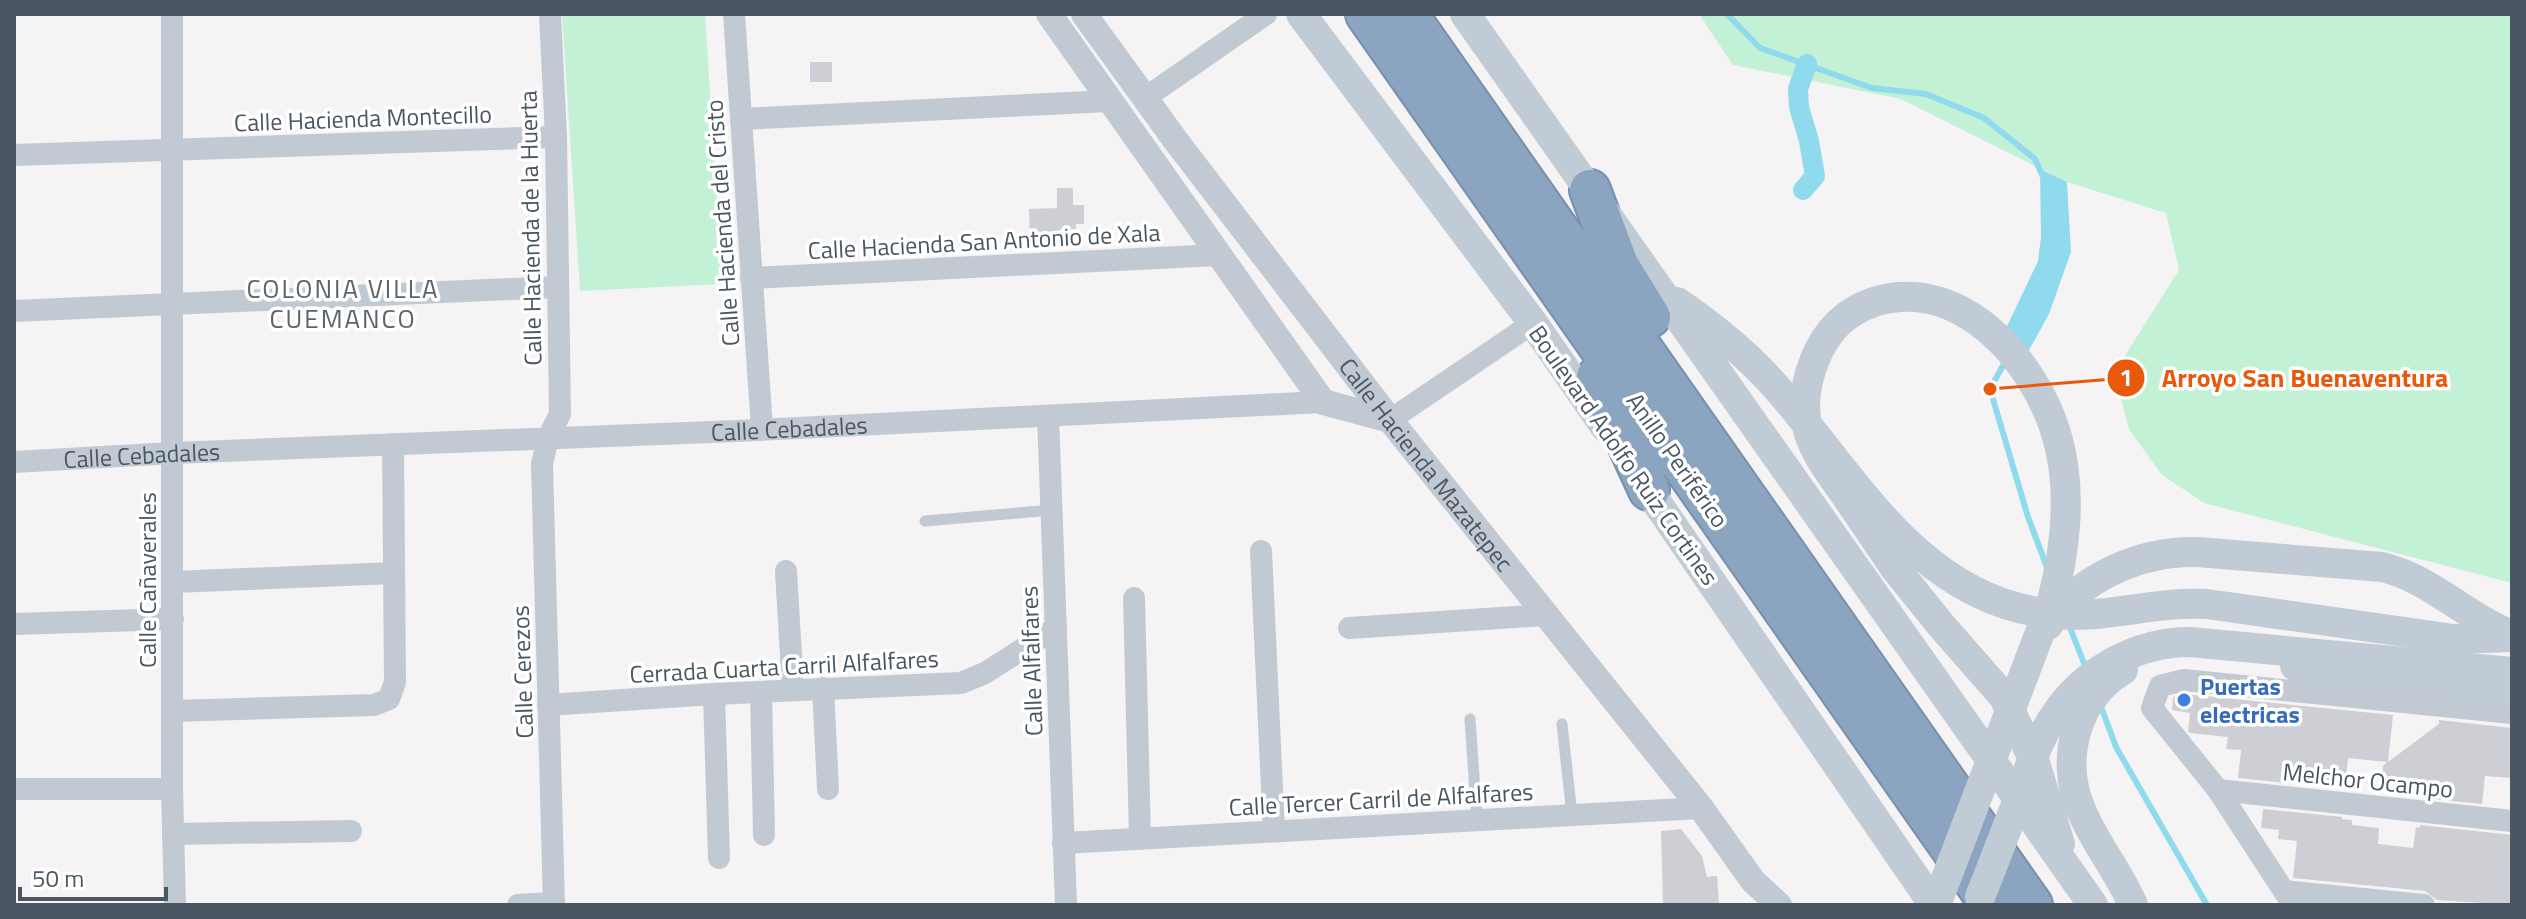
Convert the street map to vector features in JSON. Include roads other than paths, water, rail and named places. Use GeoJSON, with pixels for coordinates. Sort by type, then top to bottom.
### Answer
{"type":"FeatureCollection","features":[{"type":"Feature","properties":{"kind":"highway","name":"Anillo Periférico"},"geometry":{"type":"LineString","coordinates":[[1366,14],[1991,905]]}},
{"type":"Feature","properties":{"kind":"highway","name":"Anillo Periférico"},"geometry":{"type":"LineString","coordinates":[[1407,14],[2032,905]]}},
{"type":"Feature","properties":{"kind":"highway"},"geometry":{"type":"LineString","coordinates":[[1590,190],[1618,265],[1686,378],[1730,474]]}},
{"type":"Feature","properties":{"kind":"highway"},"geometry":{"type":"LineString","coordinates":[[1556,286],[1649,490]]}},
{"type":"Feature","properties":{"kind":"main road","name":"Boulevard Adolfo Ruiz Cortines"},"geometry":{"type":"LineString","coordinates":[[1301,14],[1533,323],[1935,905]]}},
{"type":"Feature","properties":{"kind":"main road"},"geometry":{"type":"LineString","coordinates":[[1465,14],[2093,905]]}},
{"type":"Feature","properties":{"kind":"main road"},"geometry":{"type":"LineString","coordinates":[[1662,292],[1713,328],[1759,369],[1892,529],[1926,561],[1953,580],[1989,598],[2044,613],[2095,616],[2170,604],[2207,604],[2454,639],[2512,636]]}},
{"type":"Feature","properties":{"kind":"main road"},"geometry":{"type":"LineString","coordinates":[[1935,905],[2035,643],[2052,601],[2065,528],[2065,479],[2056,432],[2037,389],[2008,349],[1990,332],[1958,309],[1918,297],[1872,303],[1836,324],[1821,345],[1806,387],[1805,416],[1813,443],[1895,568],[1993,683],[2010,708],[2035,763],[2067,869]]}},
{"type":"Feature","properties":{"kind":"main road"},"geometry":{"type":"LineString","coordinates":[[2035,643],[2057,610],[2099,577],[2142,560],[2180,552],[2382,567],[2400,571],[2433,587],[2478,620],[2512,636]]}},
{"type":"Feature","properties":{"kind":"main road"},"geometry":{"type":"LineString","coordinates":[[1978,905],[2040,741],[2054,715],[2074,691],[2097,673],[2139,649],[2172,642],[2190,642],[2512,672]]}},
{"type":"Feature","properties":{"kind":"main road"},"geometry":{"type":"LineString","coordinates":[[2130,898],[2081,811],[2072,763],[2078,723],[2085,706],[2102,685],[2121,671],[2162,656],[2200,655],[2512,691]]}},
{"type":"Feature","properties":{"kind":"main road"},"geometry":{"type":"LineString","coordinates":[[1911,905],[1912,874]]}},
{"type":"Feature","properties":{"kind":"street","name":"Calle Cañaverales"},"geometry":{"type":"LineString","coordinates":[[172,14],[172,789],[175,905]]}},
{"type":"Feature","properties":{"kind":"street","name":"Calle Hacienda de la Huerta"},"geometry":{"type":"LineString","coordinates":[[548,438],[560,414],[556,137],[550,14]]}},
{"type":"Feature","properties":{"kind":"street","name":"Calle Hacienda del Cristo"},"geometry":{"type":"LineString","coordinates":[[734,14],[762,429]]}},
{"type":"Feature","properties":{"kind":"street","name":"Calle Hacienda Mazatepec"},"geometry":{"type":"LineString","coordinates":[[1049,14],[1323,402]]}},
{"type":"Feature","properties":{"kind":"street","name":"Calle Hacienda Mazatepec"},"geometry":{"type":"LineString","coordinates":[[1084,14],[1176,141],[1390,420],[1701,808],[1753,881],[1779,905]]}},
{"type":"Feature","properties":{"kind":"street"},"geometry":{"type":"LineString","coordinates":[[1145,98],[1266,14]]}},
{"type":"Feature","properties":{"kind":"street"},"geometry":{"type":"LineString","coordinates":[[741,119],[1110,101]]}},
{"type":"Feature","properties":{"kind":"street","name":"Calle Hacienda Montecillo"},"geometry":{"type":"LineString","coordinates":[[14,155],[556,137]]}},
{"type":"Feature","properties":{"kind":"street"},"geometry":{"type":"LineString","coordinates":[[1152,160],[1176,141]]}},
{"type":"Feature","properties":{"kind":"street","name":"Calle Hacienda San Antonio de Xala"},"geometry":{"type":"LineString","coordinates":[[751,278],[1218,255]]}},
{"type":"Feature","properties":{"kind":"street"},"geometry":{"type":"LineString","coordinates":[[14,311],[557,287]]}},
{"type":"Feature","properties":{"kind":"street"},"geometry":{"type":"LineString","coordinates":[[1390,420],[1533,323]]}},
{"type":"Feature","properties":{"kind":"street","name":"Calle Cebadales"},"geometry":{"type":"LineString","coordinates":[[14,462],[1323,402],[1390,420]]}},
{"type":"Feature","properties":{"kind":"street","name":"Calle Alfalfares"},"geometry":{"type":"LineString","coordinates":[[1048,416],[1066,905]]}},
{"type":"Feature","properties":{"kind":"street","name":"Calle Cerezos"},"geometry":{"type":"LineString","coordinates":[[548,438],[542,464],[554,904]]}},
{"type":"Feature","properties":{"kind":"street"},"geometry":{"type":"LineString","coordinates":[[174,711],[374,705],[389,699],[395,682],[393,444]]}},
{"type":"Feature","properties":{"kind":"street"},"geometry":{"type":"LineString","coordinates":[[1261,551],[1274,831]]}},
{"type":"Feature","properties":{"kind":"street"},"geometry":{"type":"LineString","coordinates":[[786,571],[793,690]]}},
{"type":"Feature","properties":{"kind":"street"},"geometry":{"type":"LineString","coordinates":[[173,582],[394,573]]}},
{"type":"Feature","properties":{"kind":"street"},"geometry":{"type":"LineString","coordinates":[[1134,598],[1140,838]]}},
{"type":"Feature","properties":{"kind":"street"},"geometry":{"type":"LineString","coordinates":[[1349,628],[1546,615]]}},
{"type":"Feature","properties":{"kind":"street"},"geometry":{"type":"LineString","coordinates":[[14,624],[173,619]]}},
{"type":"Feature","properties":{"kind":"street","name":"Cerrada Cuarta Carril Alfalfares"},"geometry":{"type":"LineString","coordinates":[[548,705],[961,683],[985,673],[1056,628]]}},
{"type":"Feature","properties":{"kind":"street"},"geometry":{"type":"LineString","coordinates":[[2424,905],[2288,898],[2218,790],[2152,708],[2160,686],[2184,680],[2512,713]]}},
{"type":"Feature","properties":{"kind":"street"},"geometry":{"type":"LineString","coordinates":[[823,688],[828,789]]}},
{"type":"Feature","properties":{"kind":"street"},"geometry":{"type":"LineString","coordinates":[[761,692],[764,835]]}},
{"type":"Feature","properties":{"kind":"street"},"geometry":{"type":"LineString","coordinates":[[714,694],[719,858]]}},
{"type":"Feature","properties":{"kind":"street"},"geometry":{"type":"LineString","coordinates":[[14,789],[172,789]]}},
{"type":"Feature","properties":{"kind":"street","name":"Melchor Ocampo"},"geometry":{"type":"LineString","coordinates":[[2218,790],[2512,821]]}},
{"type":"Feature","properties":{"kind":"street","name":"Calle Tercer Carril de Alfalfares"},"geometry":{"type":"LineString","coordinates":[[1063,843],[1701,808]]}},
{"type":"Feature","properties":{"kind":"street"},"geometry":{"type":"LineString","coordinates":[[173,834],[351,831]]}},
{"type":"Feature","properties":{"kind":"street"},"geometry":{"type":"LineString","coordinates":[[518,905],[554,904]]}},
{"type":"Feature","properties":{"kind":"lane"},"geometry":{"type":"LineString","coordinates":[[925,521],[1052,510]]}},
{"type":"Feature","properties":{"kind":"lane"},"geometry":{"type":"LineString","coordinates":[[1470,719],[1477,820]]}},
{"type":"Feature","properties":{"kind":"lane"},"geometry":{"type":"LineString","coordinates":[[1562,724],[1572,815]]}},
{"type":"Feature","properties":{"kind":"water"},"geometry":{"type":"Polygon","coordinates":[[[2040,169],[2067,182],[2071,252],[2049,314],[2023,361],[2000,341],[2038,261],[2041,237],[2040,169]]]}},
{"type":"Feature","properties":{"kind":"waterway"},"geometry":{"type":"LineString","coordinates":[[1727,14],[1760,48],[1872,88],[1926,94],[1984,118],[2035,159],[2043,177]]}},
{"type":"Feature","properties":{"kind":"waterway"},"geometry":{"type":"LineString","coordinates":[[1803,190],[1815,176],[1799,107],[1798,89],[1807,64]]}},
{"type":"Feature","properties":{"kind":"waterway"},"geometry":{"type":"LineString","coordinates":[[2005,362],[1990,389],[2028,517],[2048,570]]}},
{"type":"Feature","properties":{"kind":"waterway"},"geometry":{"type":"LineString","coordinates":[[2069,625],[2087,671]]}},
{"type":"Feature","properties":{"kind":"waterway"},"geometry":{"type":"LineString","coordinates":[[2100,704],[2116,747],[2207,905]]}},
{"type":"Feature","properties":{"kind":"place","name":"Arroyo San Buenaventura"},"geometry":{"type":"Point","coordinates":[1990,389]}},
{"type":"Feature","properties":{"kind":"place","name":"Puertas electricas"},"geometry":{"type":"Point","coordinates":[2184,700]}},
{"type":"Feature","properties":{"kind":"district","name":"COLONIA VILLA CUEMANCO"},"geometry":{"type":"Point","coordinates":[343,303]}}]}
